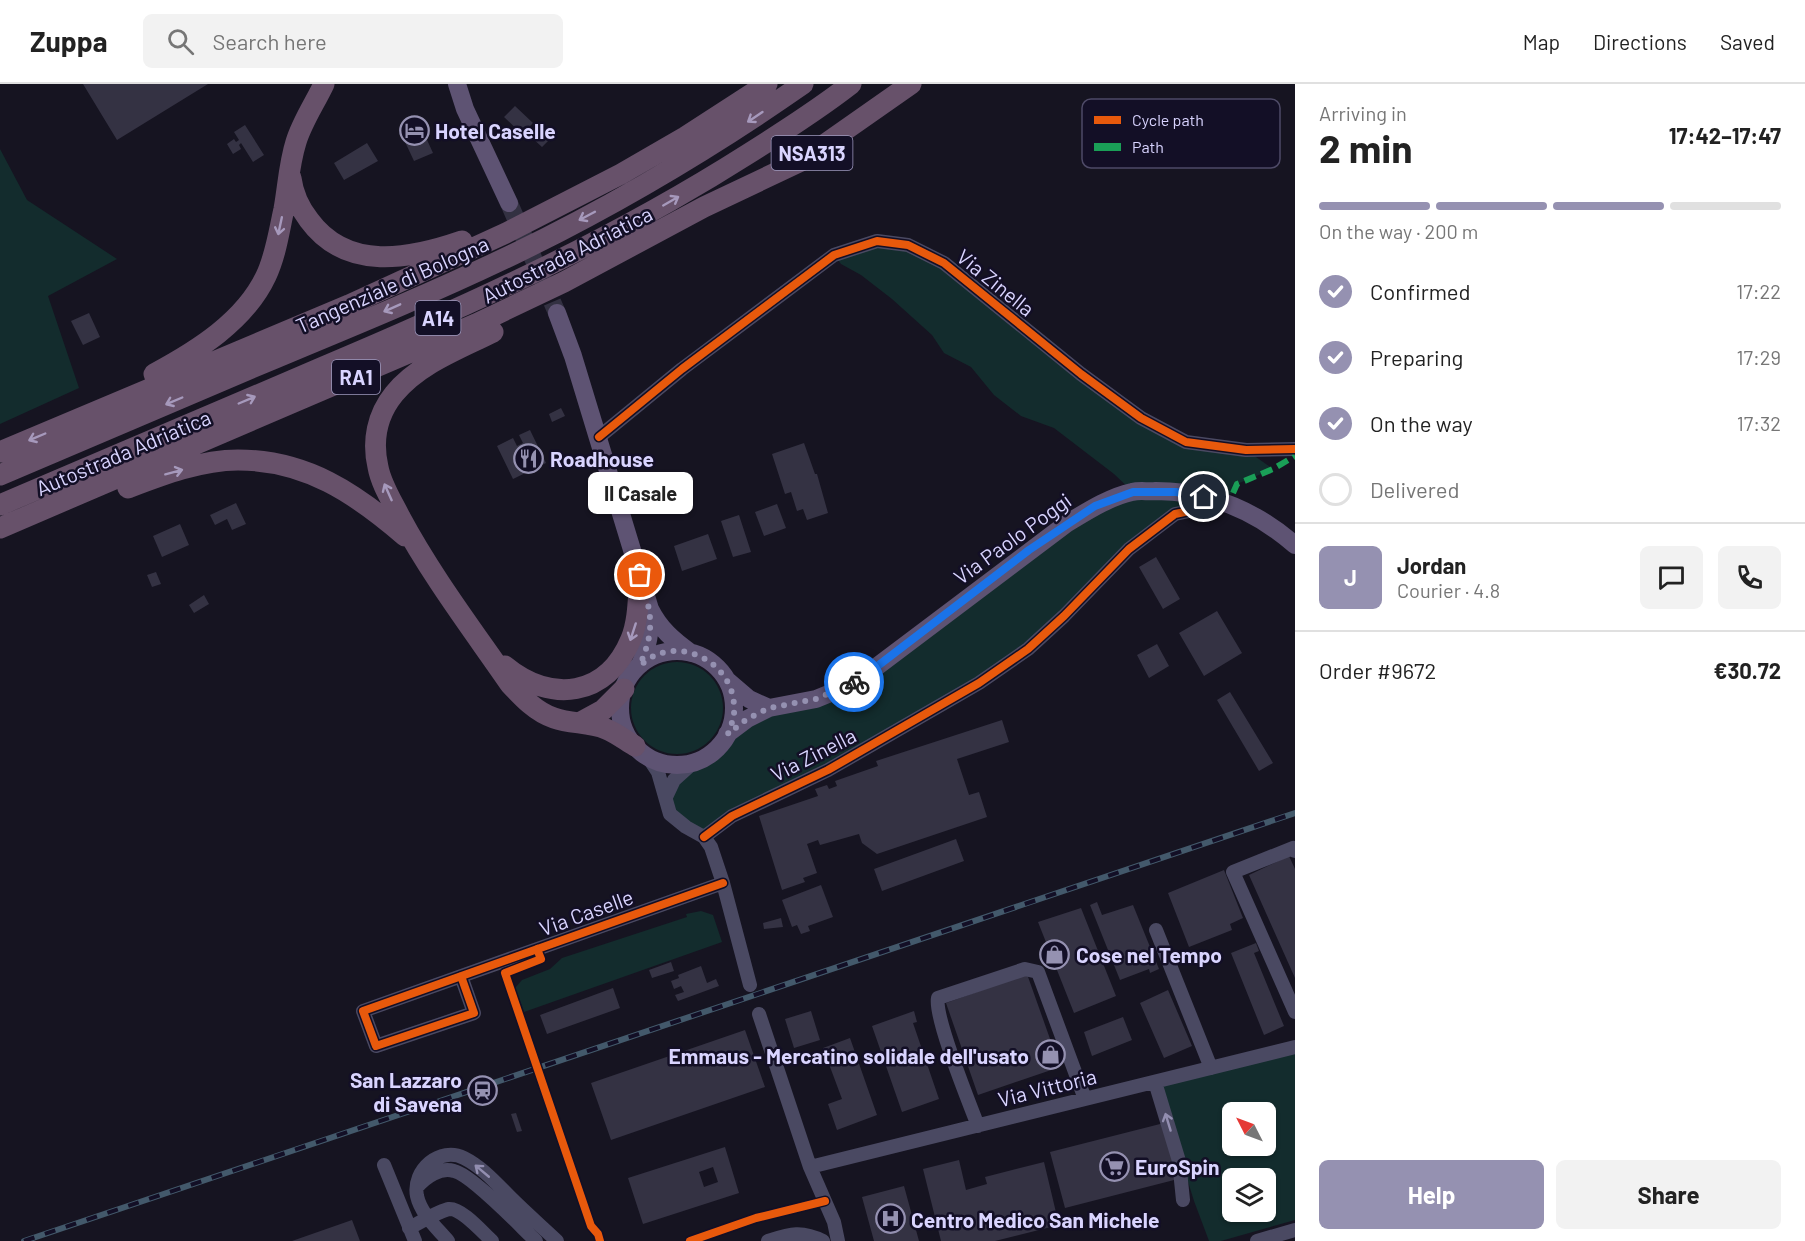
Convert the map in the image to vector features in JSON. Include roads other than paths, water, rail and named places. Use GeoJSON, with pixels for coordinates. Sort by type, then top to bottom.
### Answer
{"type":"FeatureCollection","features":[{"type":"Feature","properties":{"kind":"highway"},"geometry":{"type":"LineString","coordinates":[[74,421],[107,395],[148,378],[201,346],[223,329],[252,299],[272,261],[297,138],[324,84]]}},
{"type":"Feature","properties":{"kind":"highway"},"geometry":{"type":"LineString","coordinates":[[314,106],[335,84]]}},
{"type":"Feature","properties":{"kind":"highway","name":"Tangenziale di Bologna"},"geometry":{"type":"LineString","coordinates":[[0,452],[453,259],[556,209],[621,174],[767,84]]}},
{"type":"Feature","properties":{"kind":"highway","name":"Autostrada Adriatica"},"geometry":{"type":"LineString","coordinates":[[0,475],[368,319],[512,255],[617,200],[693,156],[803,84]]}},
{"type":"Feature","properties":{"kind":"highway","name":"Autostrada Adriatica"},"geometry":{"type":"LineString","coordinates":[[0,505],[411,330],[523,279],[691,189],[774,138],[851,84]]}},
{"type":"Feature","properties":{"kind":"highway","name":"RA1"},"geometry":{"type":"LineString","coordinates":[[0,528],[476,324],[585,271],[704,207],[792,150],[886,84]]}},
{"type":"Feature","properties":{"kind":"highway","name":"NSA313"},"geometry":{"type":"LineString","coordinates":[[704,207],[801,161],[911,84]]}},
{"type":"Feature","properties":{"kind":"highway"},"geometry":{"type":"LineString","coordinates":[[290,168],[296,199],[316,230],[330,242],[351,253],[373,258],[436,250],[511,219],[556,209]]}},
{"type":"Feature","properties":{"kind":"highway"},"geometry":{"type":"LineString","coordinates":[[585,271],[555,300],[442,357],[402,384],[386,405],[380,418],[375,444],[378,470],[415,544],[510,684],[538,711],[556,719],[581,722],[606,729],[641,751]]}},
{"type":"Feature","properties":{"kind":"highway"},"geometry":{"type":"LineString","coordinates":[[57,504],[95,500],[167,474],[202,465],[237,460],[279,464],[341,487],[374,510],[415,544]]}},
{"type":"Feature","properties":{"kind":"highway"},"geometry":{"type":"LineString","coordinates":[[483,645],[523,680],[537,686],[573,690],[588,685],[605,674],[620,658],[631,639],[637,617],[640,575]]}},
{"type":"Feature","properties":{"kind":"highway"},"geometry":{"type":"LineString","coordinates":[[581,722],[603,710],[624,689]]}},
{"type":"Feature","properties":{"kind":"main road"},"geometry":{"type":"LineString","coordinates":[[441,84],[465,109]]}},
{"type":"Feature","properties":{"kind":"main road"},"geometry":{"type":"LineString","coordinates":[[457,84],[465,109],[509,203]]}},
{"type":"Feature","properties":{"kind":"main road"},"geometry":{"type":"LineString","coordinates":[[557,313],[598,437],[650,609],[658,624],[672,640],[691,653]]}},
{"type":"Feature","properties":{"kind":"main road","name":"Via Paolo Poggi"},"geometry":{"type":"LineString","coordinates":[[769,708],[816,699],[854,682],[1066,524],[1095,506],[1133,492],[1176,492],[1232,504],[1278,530],[1295,545]]}},
{"type":"Feature","properties":{"kind":"main road"},"geometry":{"type":"LineString","coordinates":[[650,609],[649,644],[640,665],[624,689],[620,710],[625,731],[641,751],[670,765],[694,762],[708,756],[728,734],[747,719],[769,708]]}},
{"type":"Feature","properties":{"kind":"main road"},"geometry":{"type":"LineString","coordinates":[[640,665],[657,655],[675,651],[704,657],[749,699],[769,708]]}},
{"type":"Feature","properties":{"kind":"main road"},"geometry":{"type":"LineString","coordinates":[[727,680],[735,708],[728,734]]}},
{"type":"Feature","properties":{"kind":"street","name":"Via Zinella"},"geometry":{"type":"LineString","coordinates":[[598,437],[691,362],[834,255],[877,241],[908,245],[944,263],[1082,374],[1142,418],[1186,442],[1246,450],[1295,449]]}},
{"type":"Feature","properties":{"kind":"street","name":"Via Zinella"},"geometry":{"type":"LineString","coordinates":[[704,837],[732,816],[828,770],[979,683],[1028,649],[1064,616],[1129,549],[1175,514],[1194,510]]}},
{"type":"Feature","properties":{"kind":"street"},"geometry":{"type":"LineString","coordinates":[[641,751],[658,772],[670,814],[704,837],[711,847],[750,985]]}},
{"type":"Feature","properties":{"kind":"street"},"geometry":{"type":"LineString","coordinates":[[666,797],[674,780],[694,762]]}},
{"type":"Feature","properties":{"kind":"street"},"geometry":{"type":"LineString","coordinates":[[1295,851],[1293,848],[1233,872],[1295,1012]]}},
{"type":"Feature","properties":{"kind":"street","name":"Via Caselle"},"geometry":{"type":"LineString","coordinates":[[462,976],[474,1012],[376,1046],[363,1011],[723,883]]}},
{"type":"Feature","properties":{"kind":"street"},"geometry":{"type":"LineString","coordinates":[[1156,930],[1210,1068]]}},
{"type":"Feature","properties":{"kind":"street"},"geometry":{"type":"LineString","coordinates":[[978,1126],[944,1029],[937,1006],[938,998],[1025,969],[1038,972],[1085,1099]]}},
{"type":"Feature","properties":{"kind":"street"},"geometry":{"type":"LineString","coordinates":[[759,1014],[810,1167],[834,1222],[838,1241]]}},
{"type":"Feature","properties":{"kind":"street","name":"Via Vittoria"},"geometry":{"type":"LineString","coordinates":[[810,1167],[1295,1047]]}},
{"type":"Feature","properties":{"kind":"street"},"geometry":{"type":"LineString","coordinates":[[1155,1082],[1179,1161],[1183,1200]]}},
{"type":"Feature","properties":{"kind":"street"},"geometry":{"type":"LineString","coordinates":[[448,1241],[419,1203],[416,1188],[424,1169],[430,1162],[443,1155],[456,1155],[463,1158],[487,1174],[557,1241]]}},
{"type":"Feature","properties":{"kind":"street"},"geometry":{"type":"LineString","coordinates":[[384,1165],[415,1241]]}},
{"type":"Feature","properties":{"kind":"street"},"geometry":{"type":"LineString","coordinates":[[416,1188],[434,1174],[441,1171],[455,1171],[476,1185],[536,1241]]}},
{"type":"Feature","properties":{"kind":"street"},"geometry":{"type":"LineString","coordinates":[[409,1228],[450,1209],[458,1211],[492,1241]]}},
{"type":"Feature","properties":{"kind":"street"},"geometry":{"type":"LineString","coordinates":[[1257,1241],[1295,1230]]}},
{"type":"Feature","properties":{"kind":"street"},"geometry":{"type":"LineString","coordinates":[[768,1241],[794,1233],[812,1235],[823,1241]]}},
{"type":"Feature","properties":{"kind":"tunnel"},"geometry":{"type":"LineString","coordinates":[[509,203],[557,313]]}},
{"type":"Feature","properties":{"kind":"railway"},"geometry":{"type":"LineString","coordinates":[[24,1241],[1295,813]]}},
{"type":"Feature","properties":{"kind":"place","name":"Hotel Caselle"},"geometry":{"type":"Point","coordinates":[414,130]}},
{"type":"Feature","properties":{"kind":"place","name":"Roadhouse"},"geometry":{"type":"Point","coordinates":[529,458]}},
{"type":"Feature","properties":{"kind":"place","name":"Il Casale"},"geometry":{"type":"Point","coordinates":[640,575]}},
{"type":"Feature","properties":{"kind":"place","name":"Cose nel Tempo"},"geometry":{"type":"Point","coordinates":[1055,954]}},
{"type":"Feature","properties":{"kind":"place","name":"Emmaus - Mercatino solidale dell'usato"},"geometry":{"type":"Point","coordinates":[1050,1055]}},
{"type":"Feature","properties":{"kind":"place","name":"San Lazzaro di Savena"},"geometry":{"type":"Point","coordinates":[483,1091]}},
{"type":"Feature","properties":{"kind":"place","name":"EuroSpin"},"geometry":{"type":"Point","coordinates":[1114,1166]}},
{"type":"Feature","properties":{"kind":"place","name":"Centro Medico San Michele"},"geometry":{"type":"Point","coordinates":[890,1219]}}]}
